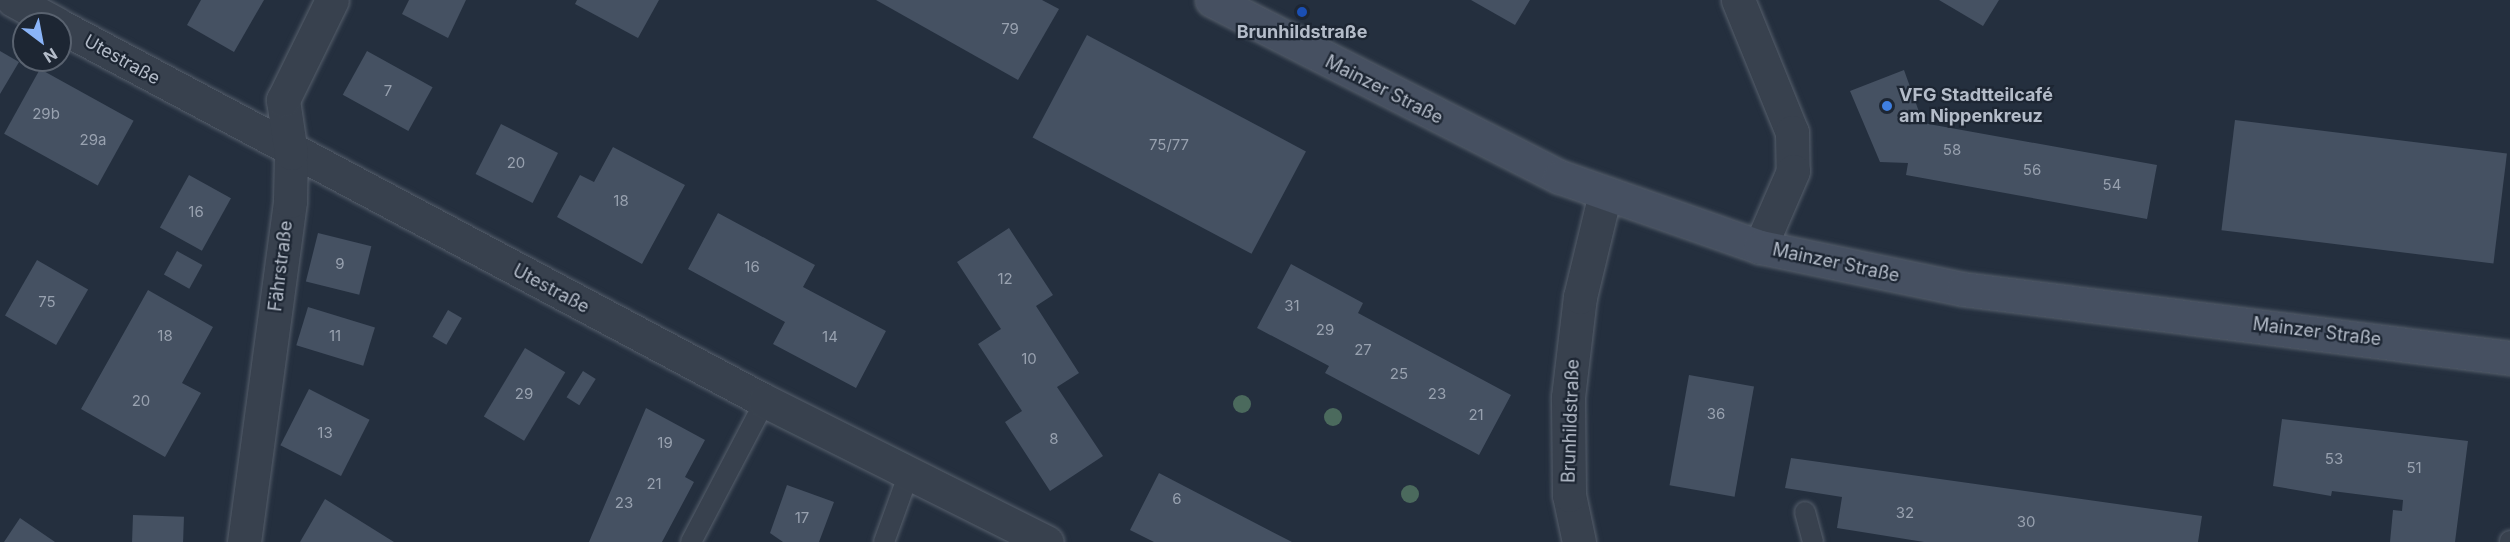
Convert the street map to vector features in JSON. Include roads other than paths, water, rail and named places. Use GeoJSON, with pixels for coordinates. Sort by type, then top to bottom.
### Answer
{"type":"FeatureCollection","features":[{"type":"Feature","properties":{"kind":"street","name":"Utestraße"},"geometry":{"type":"LineString","coordinates":[[13,0],[35,12]]}},
{"type":"Feature","properties":{"kind":"street","name":"Fährstraße"},"geometry":{"type":"LineString","coordinates":[[244,542],[290,201],[291,153],[283,100],[332,0]]}},
{"type":"Feature","properties":{"kind":"street","name":"Mainzer Straße"},"geometry":{"type":"LineString","coordinates":[[1212,0],[1482,139],[1605,194],[1760,248],[1963,289],[2510,358]]}},
{"type":"Feature","properties":{"kind":"street"},"geometry":{"type":"LineString","coordinates":[[1738,0],[1792,132],[1793,171],[1760,248]]}},
{"type":"Feature","properties":{"kind":"street","name":"Utestraße"},"geometry":{"type":"LineString","coordinates":[[72,33],[291,153],[765,401],[1047,542]]}},
{"type":"Feature","properties":{"kind":"street","name":"Brunhildstraße"},"geometry":{"type":"LineString","coordinates":[[1578,542],[1569,495],[1569,387],[1580,297],[1605,194]]}},
{"type":"Feature","properties":{"kind":"lane"},"geometry":{"type":"LineString","coordinates":[[691,542],[765,401]]}},
{"type":"Feature","properties":{"kind":"lane"},"geometry":{"type":"LineString","coordinates":[[884,542],[909,473]]}},
{"type":"Feature","properties":{"kind":"lane"},"geometry":{"type":"LineString","coordinates":[[1805,512],[1813,542]]}},
{"type":"Feature","properties":{"kind":"place","name":"Brunhildstraße"},"geometry":{"type":"Point","coordinates":[1302,12]}},
{"type":"Feature","properties":{"kind":"place","name":"VFG Stadtteilcafé am Nippenkreuz"},"geometry":{"type":"Point","coordinates":[1887,106]}}]}
